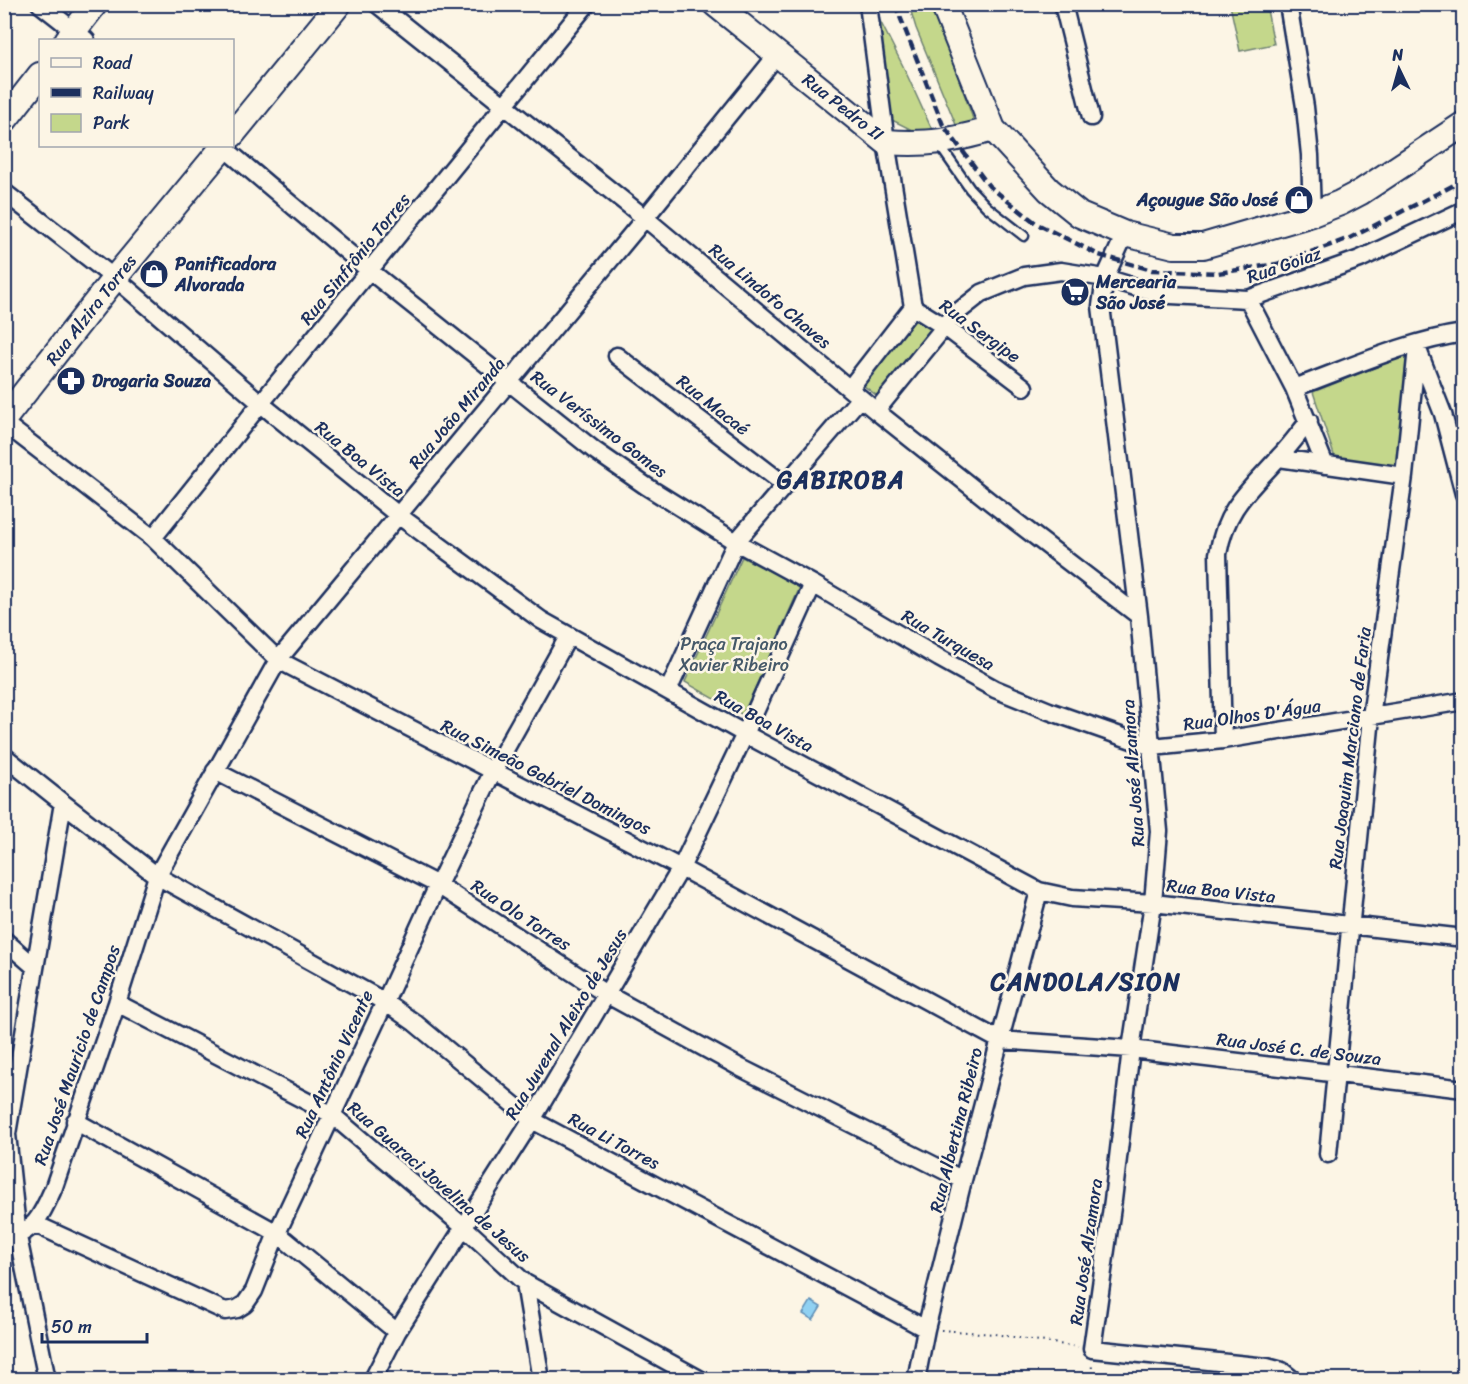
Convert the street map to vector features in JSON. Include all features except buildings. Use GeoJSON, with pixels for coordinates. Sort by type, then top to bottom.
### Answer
{"type":"FeatureCollection","features":[{"type":"Feature","properties":{"kind":"main road"},"geometry":{"type":"LineString","coordinates":[[76,38],[95,4]]}},
{"type":"Feature","properties":{"kind":"main road","name":"Rua Alzira Torres"},"geometry":{"type":"LineString","coordinates":[[234,132],[339,4]]}},
{"type":"Feature","properties":{"kind":"main road","name":"Rua Pedro II"},"geometry":{"type":"LineString","coordinates":[[715,4],[886,142],[938,143],[993,129]]}},
{"type":"Feature","properties":{"kind":"main road"},"geometry":{"type":"LineString","coordinates":[[943,4],[993,129],[1049,190],[1080,215],[1125,234],[1174,246],[1203,246],[1312,214],[1361,192],[1464,124]]}},
{"type":"Feature","properties":{"kind":"main road"},"geometry":{"type":"LineString","coordinates":[[4,121],[39,76]]}},
{"type":"Feature","properties":{"kind":"main road","name":"Rua Alzira Torres"},"geometry":{"type":"LineString","coordinates":[[4,421],[114,279],[222,147]]}},
{"type":"Feature","properties":{"kind":"street"},"geometry":{"type":"LineString","coordinates":[[40,4],[76,38]]}},
{"type":"Feature","properties":{"kind":"street","name":"Rua Lindofo Chaves"},"geometry":{"type":"LineString","coordinates":[[377,4],[645,218],[876,411],[1139,616]]}},
{"type":"Feature","properties":{"kind":"street","name":"Rua Sinfrônio Torres"},"geometry":{"type":"LineString","coordinates":[[153,538],[587,4]]}},
{"type":"Feature","properties":{"kind":"street"},"geometry":{"type":"LineString","coordinates":[[668,691],[736,542],[785,485],[855,393],[913,307],[886,142],[868,4]]}},
{"type":"Feature","properties":{"kind":"street"},"geometry":{"type":"LineString","coordinates":[[1063,4],[1091,117]]}},
{"type":"Feature","properties":{"kind":"street"},"geometry":{"type":"LineString","coordinates":[[1288,4],[1305,106],[1310,155],[1312,214]]}},
{"type":"Feature","properties":{"kind":"street","name":"Rua João Miranda"},"geometry":{"type":"LineString","coordinates":[[157,876],[278,660],[645,218],[777,54]]}},
{"type":"Feature","properties":{"kind":"street","name":"Rua Veríssimo Gomes"},"geometry":{"type":"LineString","coordinates":[[230,147],[370,271],[594,450],[646,486],[736,542]]}},
{"type":"Feature","properties":{"kind":"street","name":"Rua Boa Vista"},"geometry":{"type":"LineString","coordinates":[[4,192],[114,279],[398,515],[541,620],[745,734],[1039,891],[1072,898],[1153,903],[1464,938]]}},
{"type":"Feature","properties":{"kind":"street","name":"Rua Goiaz"},"geometry":{"type":"LineString","coordinates":[[876,411],[954,315],[982,293],[1024,276],[1061,272],[1105,278],[1171,295],[1248,299],[1360,259],[1464,210]]}},
{"type":"Feature","properties":{"kind":"street","name":"Rua José Alzamora"},"geometry":{"type":"LineString","coordinates":[[1092,1349],[1131,1049],[1153,903],[1159,831],[1139,616],[1101,306],[1105,278],[1125,234]]}},
{"type":"Feature","properties":{"kind":"street"},"geometry":{"type":"LineString","coordinates":[[1248,299],[1294,388],[1325,465]]}},
{"type":"Feature","properties":{"kind":"street","name":"Rua Sergipe"},"geometry":{"type":"LineString","coordinates":[[913,307],[945,327],[1024,387]]}},
{"type":"Feature","properties":{"kind":"street"},"geometry":{"type":"LineString","coordinates":[[1294,388],[1437,337],[1464,333]]}},
{"type":"Feature","properties":{"kind":"street"},"geometry":{"type":"LineString","coordinates":[[1417,346],[1443,414],[1464,494]]}},
{"type":"Feature","properties":{"kind":"street","name":"Rua Joaquim Marciano de Faria"},"geometry":{"type":"LineString","coordinates":[[1328,1154],[1371,717],[1404,476],[1417,346]]}},
{"type":"Feature","properties":{"kind":"street","name":"Rua Macaé"},"geometry":{"type":"LineString","coordinates":[[617,356],[785,485]]}},
{"type":"Feature","properties":{"kind":"street","name":"Rua Simeão Gabriel Domingos"},"geometry":{"type":"LineString","coordinates":[[4,421],[153,538],[278,660],[681,868],[999,1040],[1131,1049]]}},
{"type":"Feature","properties":{"kind":"street"},"geometry":{"type":"LineString","coordinates":[[1223,740],[1218,554],[1222,533],[1245,494],[1279,458],[1309,421]]}},
{"type":"Feature","properties":{"kind":"street"},"geometry":{"type":"LineString","coordinates":[[1279,458],[1404,476]]}},
{"type":"Feature","properties":{"kind":"street","name":"Rua Turquesa"},"geometry":{"type":"LineString","coordinates":[[736,542],[995,689],[1049,711],[1152,747]]}},
{"type":"Feature","properties":{"kind":"street","name":"Rua Juvenal Aleixo de Jesus"},"geometry":{"type":"LineString","coordinates":[[373,1379],[397,1332],[532,1120],[681,868],[813,584]]}},
{"type":"Feature","properties":{"kind":"street","name":"Rua Antônio Vicente"},"geometry":{"type":"LineString","coordinates":[[35,1224],[225,1311],[237,1309],[245,1304],[254,1291],[277,1233],[331,1114],[386,1002],[438,885],[494,771],[568,637]]}},
{"type":"Feature","properties":{"kind":"street","name":"Rua Olhos D'Água"},"geometry":{"type":"LineString","coordinates":[[1152,747],[1223,740],[1464,701]]}},
{"type":"Feature","properties":{"kind":"street","name":"Rua Li Torres"},"geometry":{"type":"LineString","coordinates":[[4,756],[157,876],[386,1002],[415,1023],[532,1120],[926,1329]]}},
{"type":"Feature","properties":{"kind":"street","name":"Rua Olo Torres"},"geometry":{"type":"LineString","coordinates":[[214,771],[438,885],[606,994],[741,1068],[963,1180]]}},
{"type":"Feature","properties":{"kind":"street","name":"Rua José Mauricio de Campos"},"geometry":{"type":"LineString","coordinates":[[42,1379],[11,1238],[6,1133],[63,803]]}},
{"type":"Feature","properties":{"kind":"street","name":"Rua José Mauricio de Campos"},"geometry":{"type":"LineString","coordinates":[[11,1238],[35,1224],[54,1186],[117,1003],[157,876]]}},
{"type":"Feature","properties":{"kind":"street","name":"Rua Albertina Ribeiro"},"geometry":{"type":"LineString","coordinates":[[916,1380],[926,1329],[963,1180],[1039,891]]}},
{"type":"Feature","properties":{"kind":"street"},"geometry":{"type":"LineString","coordinates":[[4,940],[36,966]]}},
{"type":"Feature","properties":{"kind":"street","name":"Rua Guaraci Jovelina de Jesus"},"geometry":{"type":"LineString","coordinates":[[117,1003],[331,1114],[465,1228],[525,1283],[692,1377]]}},
{"type":"Feature","properties":{"kind":"street","name":"Rua José C. de Souza"},"geometry":{"type":"LineString","coordinates":[[1131,1049],[1464,1089]]}},
{"type":"Feature","properties":{"kind":"street"},"geometry":{"type":"LineString","coordinates":[[75,1121],[277,1233],[397,1332]]}},
{"type":"Feature","properties":{"kind":"street"},"geometry":{"type":"LineString","coordinates":[[525,1283],[541,1380]]}},
{"type":"Feature","properties":{"kind":"street"},"geometry":{"type":"LineString","coordinates":[[1092,1349],[1267,1367],[1282,1371],[1293,1380]]}},
{"type":"Feature","properties":{"kind":"lane"},"geometry":{"type":"LineString","coordinates":[[938,143],[970,189],[993,212],[1024,236]]}},
{"type":"Feature","properties":{"kind":"path"},"geometry":{"type":"LineString","coordinates":[[926,1329],[994,1334],[1092,1349]]}},
{"type":"Feature","properties":{"kind":"green space"},"geometry":{"type":"Polygon","coordinates":[[[909,5],[933,5],[978,133],[959,132],[916,28],[909,5]]]}},
{"type":"Feature","properties":{"kind":"green space"},"geometry":{"type":"Polygon","coordinates":[[[1230,5],[1266,5],[1274,44],[1240,51],[1230,5]]]}},
{"type":"Feature","properties":{"kind":"green space"},"geometry":{"type":"Polygon","coordinates":[[[873,7],[933,132],[916,132],[884,116],[873,7]]]}},
{"type":"Feature","properties":{"kind":"green space"},"geometry":{"type":"Polygon","coordinates":[[[917,315],[935,327],[880,398],[863,385],[917,315]]]}},
{"type":"Feature","properties":{"kind":"green space"},"geometry":{"type":"Polygon","coordinates":[[[1411,353],[1396,467],[1335,458],[1313,392],[1411,353]]]}},
{"type":"Feature","properties":{"kind":"green space","name":"Praça Trajano Xavier Ribeiro"},"geometry":{"type":"Polygon","coordinates":[[[742,557],[800,587],[743,715],[685,682],[742,557]]]}},
{"type":"Feature","properties":{"kind":"water"},"geometry":{"type":"Polygon","coordinates":[[[811,1301],[821,1307],[813,1320],[803,1314],[811,1301]]]}},
{"type":"Feature","properties":{"kind":"railway"},"geometry":{"type":"LineString","coordinates":[[895,4],[943,125],[989,186],[1037,224],[1099,255],[1152,270],[1218,273],[1277,264],[1350,238],[1464,180]]}},
{"type":"Feature","properties":{"kind":"place","name":"Açougue São José"},"geometry":{"type":"Point","coordinates":[1299,200]}},
{"type":"Feature","properties":{"kind":"place","name":"Panificadora Alvorada"},"geometry":{"type":"Point","coordinates":[154,274]}},
{"type":"Feature","properties":{"kind":"place","name":"Mercearia São José"},"geometry":{"type":"Point","coordinates":[1075,292]}},
{"type":"Feature","properties":{"kind":"place","name":"Drogaria Souza"},"geometry":{"type":"Point","coordinates":[71,381]}},
{"type":"Feature","properties":{"kind":"district","name":"GABIROBA"},"geometry":{"type":"Point","coordinates":[841,480]}},
{"type":"Feature","properties":{"kind":"district","name":"CANDOLA/SION"},"geometry":{"type":"Point","coordinates":[1086,982]}}]}
